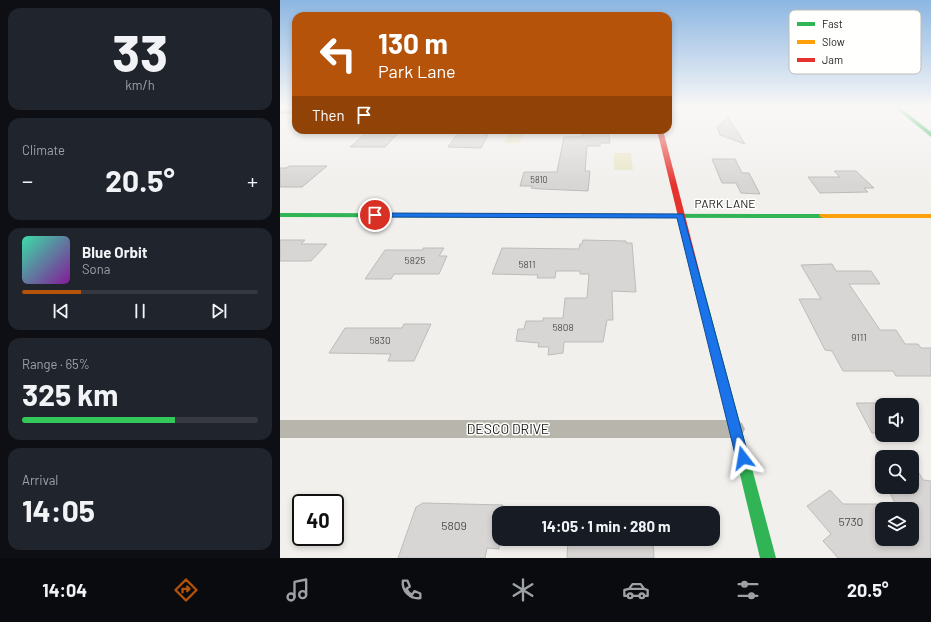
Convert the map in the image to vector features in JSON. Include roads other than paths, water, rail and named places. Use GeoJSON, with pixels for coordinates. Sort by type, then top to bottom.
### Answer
{"type":"FeatureCollection","features":[{"type":"Feature","properties":{"kind":"main road"},"geometry":{"type":"LineString","coordinates":[[661,134],[768,558]]}},
{"type":"Feature","properties":{"kind":"main road","name":"PARK LANE"},"geometry":{"type":"LineString","coordinates":[[280,215],[931,216]]}},
{"type":"Feature","properties":{"kind":"street","name":"DESCO DRIVE"},"geometry":{"type":"LineString","coordinates":[[280,429],[735,429]]}}]}
